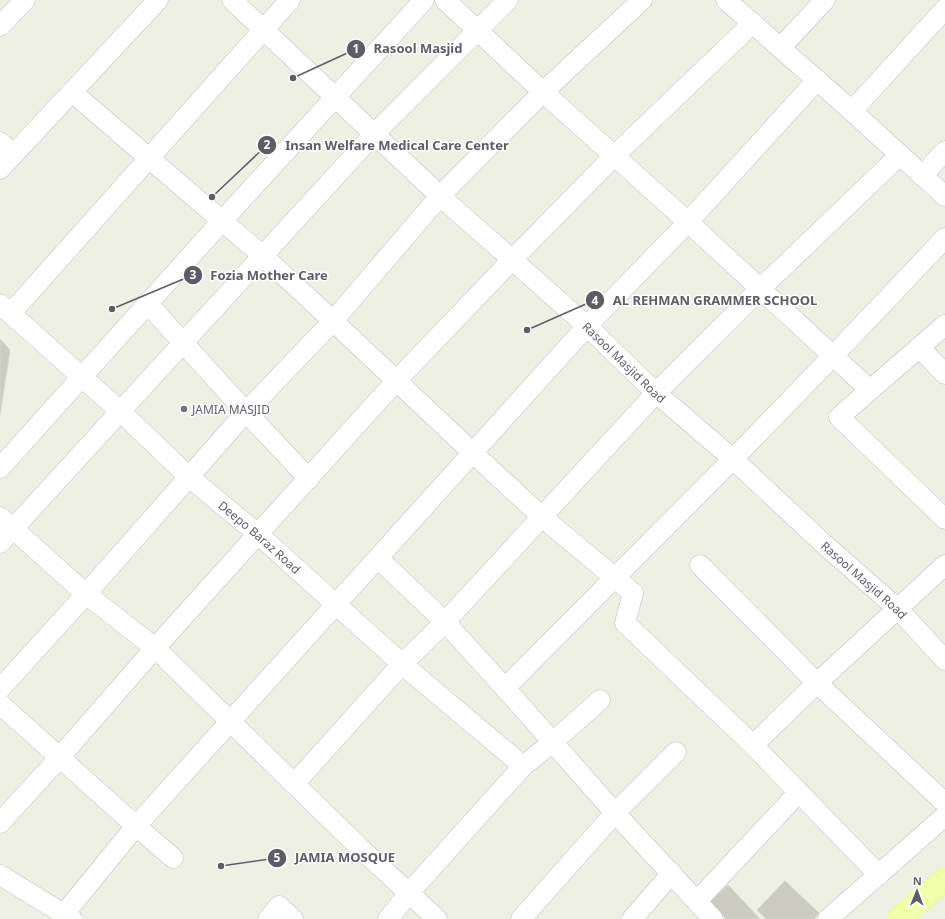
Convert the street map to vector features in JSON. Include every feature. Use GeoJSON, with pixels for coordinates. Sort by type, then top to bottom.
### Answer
{"type":"FeatureCollection","features":[{"type":"Feature","properties":{"kind":"main road"},"geometry":{"type":"LineString","coordinates":[[898,919],[945,879]]}},
{"type":"Feature","properties":{"kind":"street"},"geometry":{"type":"LineString","coordinates":[[0,26],[25,0]]}},
{"type":"Feature","properties":{"kind":"street"},"geometry":{"type":"LineString","coordinates":[[4,156],[72,92],[158,0]]}},
{"type":"Feature","properties":{"kind":"street","name":"Rasool Masjid Road"},"geometry":{"type":"LineString","coordinates":[[232,0],[440,196],[587,326],[656,393],[734,459],[825,545],[898,609],[945,660]]}},
{"type":"Feature","properties":{"kind":"street"},"geometry":{"type":"LineString","coordinates":[[5,309],[149,158],[290,0]]}},
{"type":"Feature","properties":{"kind":"street"},"geometry":{"type":"LineString","coordinates":[[1,463],[82,377],[424,0]]}},
{"type":"Feature","properties":{"kind":"street"},"geometry":{"type":"LineString","coordinates":[[445,0],[543,92],[688,222],[870,390]]}},
{"type":"Feature","properties":{"kind":"street"},"geometry":{"type":"LineString","coordinates":[[437,919],[360,848],[155,648],[4,530],[120,411],[374,134],[508,0]]}},
{"type":"Feature","properties":{"kind":"street"},"geometry":{"type":"LineString","coordinates":[[0,689],[86,594],[246,412],[333,321],[440,196],[543,92],[642,0]]}},
{"type":"Feature","properties":{"kind":"street"},"geometry":{"type":"LineString","coordinates":[[726,0],[781,47],[945,196]]}},
{"type":"Feature","properties":{"kind":"street"},"geometry":{"type":"LineString","coordinates":[[781,47],[825,0]]}},
{"type":"Feature","properties":{"kind":"street"},"geometry":{"type":"LineString","coordinates":[[852,111],[945,9]]}},
{"type":"Feature","properties":{"kind":"street"},"geometry":{"type":"LineString","coordinates":[[0,823],[155,648],[396,382],[512,260],[614,156],[753,23]]}},
{"type":"Feature","properties":{"kind":"street"},"geometry":{"type":"LineString","coordinates":[[0,876],[68,917],[136,826],[587,326],[688,222],[817,80]]}},
{"type":"Feature","properties":{"kind":"street"},"geometry":{"type":"LineString","coordinates":[[72,92],[263,256],[542,517],[634,593],[625,623],[753,745],[879,875]]}},
{"type":"Feature","properties":{"kind":"street"},"geometry":{"type":"LineString","coordinates":[[922,176],[945,151]]}},
{"type":"Feature","properties":{"kind":"street"},"geometry":{"type":"LineString","coordinates":[[294,784],[402,664],[445,622],[656,393],[760,289],[900,155]]}},
{"type":"Feature","properties":{"kind":"street"},"geometry":{"type":"LineString","coordinates":[[505,688],[734,459],[945,238]]}},
{"type":"Feature","properties":{"kind":"street"},"geometry":{"type":"LineString","coordinates":[[148,303],[246,412],[309,479]]}},
{"type":"Feature","properties":{"kind":"street","name":"Deepo Baraz Road"},"geometry":{"type":"LineString","coordinates":[[5,309],[120,411],[189,477],[258,535],[402,664],[523,766]]}},
{"type":"Feature","properties":{"kind":"street"},"geometry":{"type":"LineString","coordinates":[[945,325],[839,417],[945,519]]}},
{"type":"Feature","properties":{"kind":"street"},"geometry":{"type":"LineString","coordinates":[[919,347],[945,374]]}},
{"type":"Feature","properties":{"kind":"street"},"geometry":{"type":"LineString","coordinates":[[378,558],[445,622],[615,813],[713,919]]}},
{"type":"Feature","properties":{"kind":"street"},"geometry":{"type":"LineString","coordinates":[[700,565],[817,683],[945,802]]}},
{"type":"Feature","properties":{"kind":"street"},"geometry":{"type":"LineString","coordinates":[[753,745],[817,683],[945,565]]}},
{"type":"Feature","properties":{"kind":"street"},"geometry":{"type":"LineString","coordinates":[[388,919],[409,893],[523,766],[553,742],[600,700]]}},
{"type":"Feature","properties":{"kind":"street"},"geometry":{"type":"LineString","coordinates":[[0,704],[173,858]]}},
{"type":"Feature","properties":{"kind":"street"},"geometry":{"type":"LineString","coordinates":[[521,919],[615,813],[676,752]]}},
{"type":"Feature","properties":{"kind":"street"},"geometry":{"type":"LineString","coordinates":[[697,901],[799,792]]}},
{"type":"Feature","properties":{"kind":"street"},"geometry":{"type":"LineString","coordinates":[[828,919],[945,816]]}},
{"type":"Feature","properties":{"kind":"street"},"geometry":{"type":"LineString","coordinates":[[632,919],[672,874]]}},
{"type":"Feature","properties":{"kind":"street"},"geometry":{"type":"LineString","coordinates":[[268,919],[279,906],[293,919]]}},
{"type":"Feature","properties":{"kind":"building"},"geometry":{"type":"Polygon","coordinates":[[[0,339],[10,350],[0,414],[0,339]]]}},
{"type":"Feature","properties":{"kind":"building"},"geometry":{"type":"Polygon","coordinates":[[[785,881],[819,913],[814,919],[766,919],[757,910],[785,881]]]}},
{"type":"Feature","properties":{"kind":"building"},"geometry":{"type":"Polygon","coordinates":[[[728,885],[760,919],[726,919],[710,902],[728,885]]]}},
{"type":"Feature","properties":{"kind":"place","name":"Rasool Masjid"},"geometry":{"type":"Point","coordinates":[293,78]}},
{"type":"Feature","properties":{"kind":"place","name":"Insan Welfare Medical Care Center"},"geometry":{"type":"Point","coordinates":[212,197]}},
{"type":"Feature","properties":{"kind":"place","name":"Fozia Mother Care"},"geometry":{"type":"Point","coordinates":[112,309]}},
{"type":"Feature","properties":{"kind":"place","name":"AL REHMAN GRAMMER SCHOOL"},"geometry":{"type":"Point","coordinates":[527,330]}},
{"type":"Feature","properties":{"kind":"place","name":"JAMIA MASJID"},"geometry":{"type":"Point","coordinates":[184,409]}},
{"type":"Feature","properties":{"kind":"place","name":"JAMIA MOSQUE"},"geometry":{"type":"Point","coordinates":[221,866]}}]}
